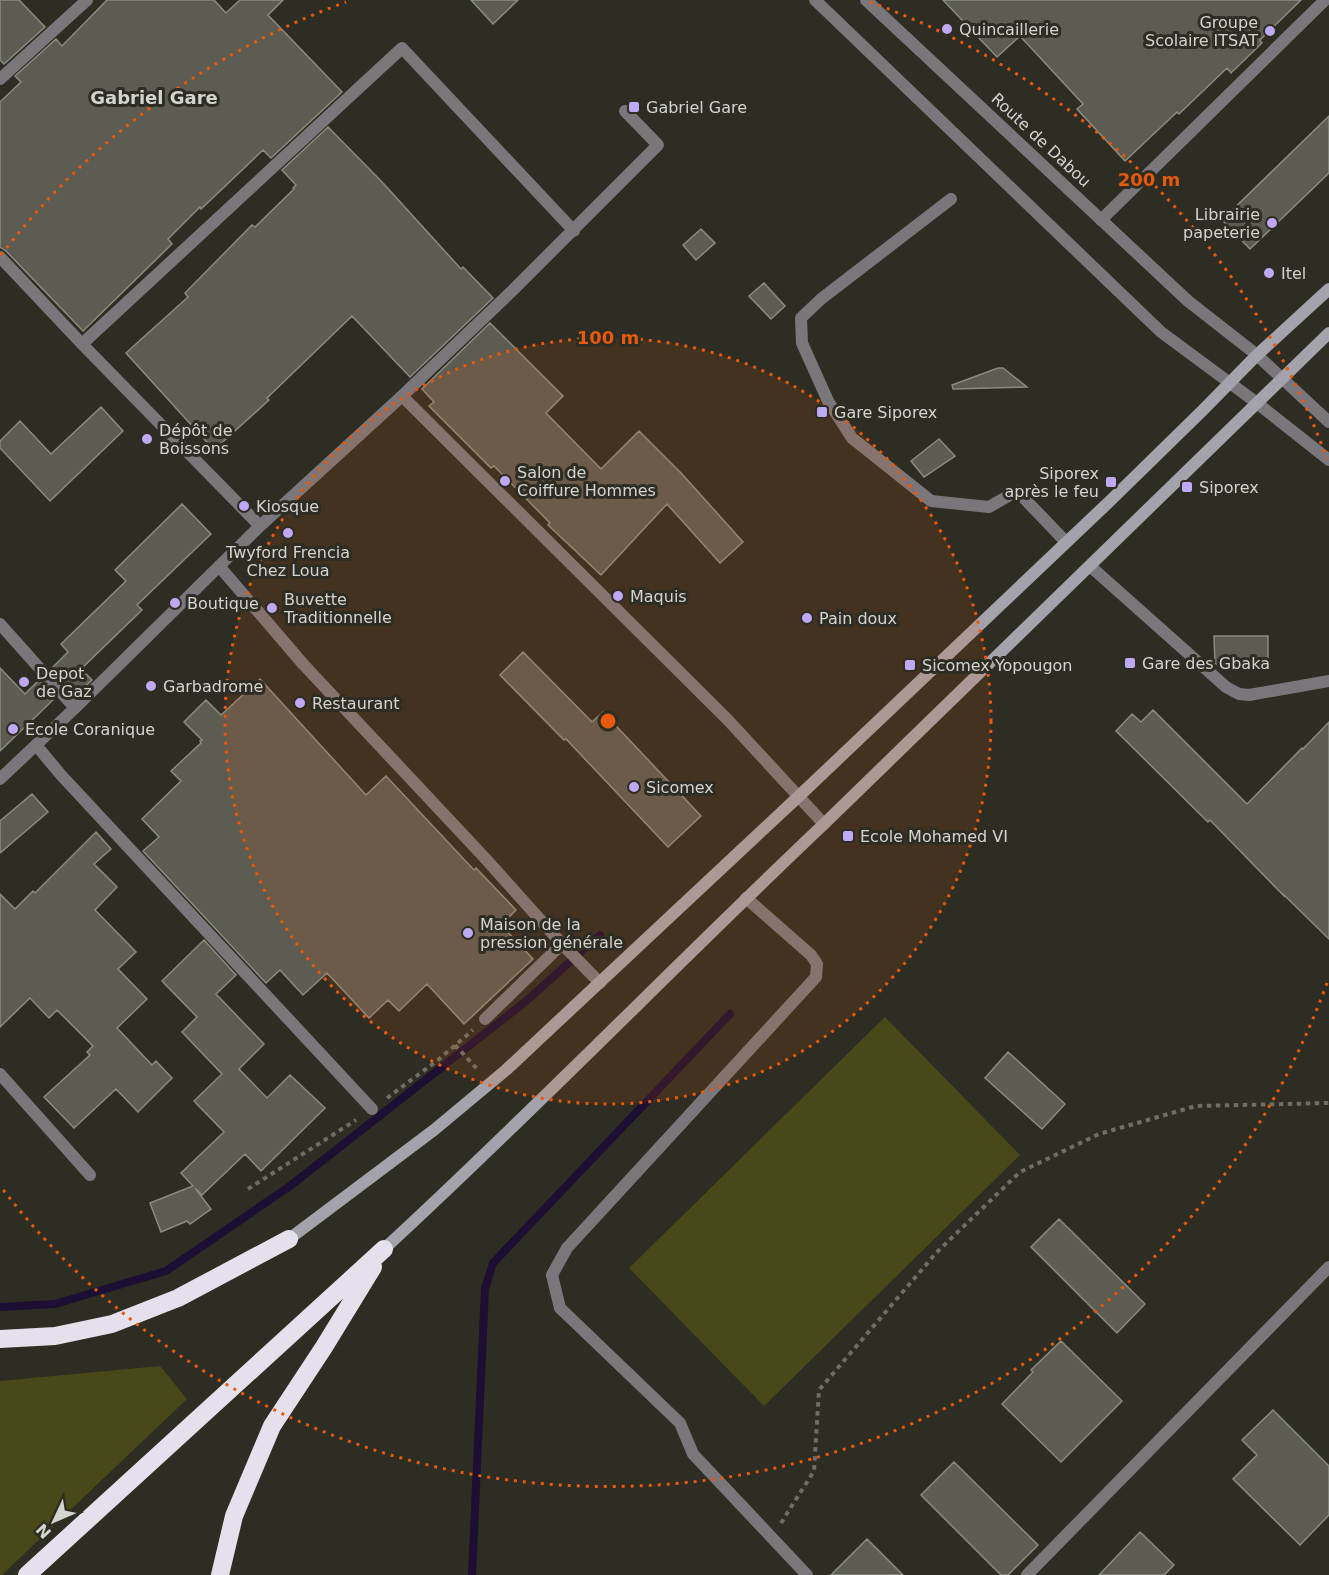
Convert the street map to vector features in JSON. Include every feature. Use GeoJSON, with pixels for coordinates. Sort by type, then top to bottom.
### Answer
{"type":"FeatureCollection","features":[{"type":"Feature","properties":{"kind":"highway"},"geometry":{"type":"LineString","coordinates":[[0,1339],[55,1336],[112,1324],[178,1298],[289,1239]]}},
{"type":"Feature","properties":{"kind":"highway"},"geometry":{"type":"LineString","coordinates":[[27,1575],[384,1249]]}},
{"type":"Feature","properties":{"kind":"highway"},"geometry":{"type":"LineString","coordinates":[[220,1575],[234,1516],[272,1426],[384,1249]]}},
{"type":"Feature","properties":{"kind":"main road"},"geometry":{"type":"LineString","coordinates":[[289,1239],[375,1176],[506,1070],[1161,453],[1230,382],[1329,289]]}},
{"type":"Feature","properties":{"kind":"main road"},"geometry":{"type":"LineString","coordinates":[[384,1249],[468,1171],[1329,333]]}},
{"type":"Feature","properties":{"kind":"street"},"geometry":{"type":"LineString","coordinates":[[2,74],[87,0]]}},
{"type":"Feature","properties":{"kind":"street"},"geometry":{"type":"LineString","coordinates":[[815,0],[1161,332],[1230,382],[1329,460]]}},
{"type":"Feature","properties":{"kind":"street","name":"Route de Dabou"},"geometry":{"type":"LineString","coordinates":[[866,0],[1188,302],[1257,356],[1329,422]]}},
{"type":"Feature","properties":{"kind":"street"},"geometry":{"type":"LineString","coordinates":[[1101,219],[1325,0]]}},
{"type":"Feature","properties":{"kind":"street"},"geometry":{"type":"LineString","coordinates":[[82,344],[402,48],[574,231]]}},
{"type":"Feature","properties":{"kind":"street"},"geometry":{"type":"LineString","coordinates":[[0,779],[260,526],[402,396],[574,231],[658,145],[625,111]]}},
{"type":"Feature","properties":{"kind":"street"},"geometry":{"type":"LineString","coordinates":[[951,199],[820,299],[801,318],[802,343],[828,401],[852,438],[931,501],[989,507],[1017,491],[1066,542]]}},
{"type":"Feature","properties":{"kind":"street"},"geometry":{"type":"LineString","coordinates":[[0,257],[260,526]]}},
{"type":"Feature","properties":{"kind":"street"},"geometry":{"type":"LineString","coordinates":[[402,396],[728,720],[824,824]]}},
{"type":"Feature","properties":{"kind":"street"},"geometry":{"type":"LineString","coordinates":[[219,566],[303,664],[600,983]]}},
{"type":"Feature","properties":{"kind":"street"},"geometry":{"type":"LineString","coordinates":[[1090,566],[1226,687],[1239,694],[1250,695],[1329,681]]}},
{"type":"Feature","properties":{"kind":"street"},"geometry":{"type":"LineString","coordinates":[[0,624],[75,708]]}},
{"type":"Feature","properties":{"kind":"street"},"geometry":{"type":"LineString","coordinates":[[36,745],[69,784],[372,1109]]}},
{"type":"Feature","properties":{"kind":"street"},"geometry":{"type":"LineString","coordinates":[[746,898],[811,955],[817,964],[816,977],[567,1248],[552,1275],[560,1308],[680,1423],[693,1454],[807,1575]]}},
{"type":"Feature","properties":{"kind":"street"},"geometry":{"type":"LineString","coordinates":[[485,1019],[564,946]]}},
{"type":"Feature","properties":{"kind":"street"},"geometry":{"type":"LineString","coordinates":[[0,1074],[90,1175]]}},
{"type":"Feature","properties":{"kind":"street"},"geometry":{"type":"LineString","coordinates":[[1027,1575],[1329,1267]]}},
{"type":"Feature","properties":{"kind":"path"},"geometry":{"type":"LineString","coordinates":[[248,1189],[372,1109],[438,1060],[485,1019]]}},
{"type":"Feature","properties":{"kind":"path"},"geometry":{"type":"LineString","coordinates":[[455,1045],[475,1065]]}},
{"type":"Feature","properties":{"kind":"path"},"geometry":{"type":"LineString","coordinates":[[771,1536],[788,1514],[814,1472],[819,1390],[936,1253],[1020,1172],[1099,1134],[1196,1106],[1329,1104]]}},
{"type":"Feature","properties":{"kind":"shaded area"},"geometry":{"type":"Polygon","coordinates":[[[885,1017],[1020,1155],[764,1406],[629,1268],[885,1017]]]}},
{"type":"Feature","properties":{"kind":"shaded area"},"geometry":{"type":"Polygon","coordinates":[[[160,1366],[187,1399],[0,1575],[0,1381],[160,1366]]]}},
{"type":"Feature","properties":{"kind":"building"},"geometry":{"type":"Polygon","coordinates":[[[0,0],[19,0],[45,27],[4,64],[0,60],[0,0]]]}},
{"type":"Feature","properties":{"kind":"building"},"geometry":{"type":"Polygon","coordinates":[[[107,0],[214,0],[226,13],[240,0],[283,0],[268,15],[342,92],[271,158],[263,150],[201,209],[200,207],[168,239],[172,244],[83,331],[0,247],[0,102],[21,82],[15,76],[56,39],[62,46],[107,0]]]}},
{"type":"Feature","properties":{"kind":"building"},"geometry":{"type":"Polygon","coordinates":[[[471,0],[518,0],[493,24],[471,0]]]}},
{"type":"Feature","properties":{"kind":"building"},"geometry":{"type":"Polygon","coordinates":[[[943,0],[1301,0],[1260,40],[1262,43],[1231,73],[1227,68],[1125,161],[1077,109],[1083,104],[1020,36],[997,57],[943,0]]]}},
{"type":"Feature","properties":{"kind":"building"},"geometry":{"type":"Polygon","coordinates":[[[1329,116],[1329,173],[1250,249],[1222,220],[1329,116]]]}},
{"type":"Feature","properties":{"kind":"building"},"geometry":{"type":"Polygon","coordinates":[[[328,127],[383,183],[461,269],[463,267],[493,298],[410,377],[352,316],[267,398],[269,400],[214,450],[126,353],[188,297],[185,293],[252,225],[255,227],[294,189],[296,185],[282,170],[328,127]]]}},
{"type":"Feature","properties":{"kind":"building"},"geometry":{"type":"Polygon","coordinates":[[[701,229],[715,243],[696,260],[683,245],[701,229]]]}},
{"type":"Feature","properties":{"kind":"building"},"geometry":{"type":"Polygon","coordinates":[[[764,283],[785,306],[771,319],[749,296],[764,283]]]}},
{"type":"Feature","properties":{"kind":"building"},"geometry":{"type":"Polygon","coordinates":[[[490,323],[563,396],[546,413],[601,469],[639,431],[682,474],[743,542],[720,563],[667,504],[601,575],[548,525],[550,523],[494,466],[491,468],[429,406],[434,402],[422,389],[490,323]]]}},
{"type":"Feature","properties":{"kind":"building"},"geometry":{"type":"Polygon","coordinates":[[[1003,368],[1027,387],[953,389],[952,385],[1003,368]]]}},
{"type":"Feature","properties":{"kind":"building"},"geometry":{"type":"Polygon","coordinates":[[[101,407],[123,431],[50,501],[0,448],[0,441],[20,421],[51,454],[101,407]]]}},
{"type":"Feature","properties":{"kind":"building"},"geometry":{"type":"Polygon","coordinates":[[[939,439],[955,456],[924,477],[911,461],[939,439]]]}},
{"type":"Feature","properties":{"kind":"building"},"geometry":{"type":"Polygon","coordinates":[[[182,504],[211,534],[137,605],[142,610],[81,669],[92,680],[77,694],[68,685],[67,687],[51,669],[68,652],[61,644],[126,581],[115,570],[182,504]]]}},
{"type":"Feature","properties":{"kind":"building"},"geometry":{"type":"Polygon","coordinates":[[[1214,636],[1268,636],[1268,664],[1215,664],[1214,636]]]}},
{"type":"Feature","properties":{"kind":"building"},"geometry":{"type":"Polygon","coordinates":[[[523,652],[592,722],[603,712],[701,816],[668,847],[566,739],[564,740],[500,675],[523,652]]]}},
{"type":"Feature","properties":{"kind":"building"},"geometry":{"type":"Polygon","coordinates":[[[0,668],[25,694],[39,680],[55,698],[0,751],[0,668]]]}},
{"type":"Feature","properties":{"kind":"building"},"geometry":{"type":"Polygon","coordinates":[[[260,679],[366,795],[386,776],[474,870],[476,868],[516,910],[501,925],[533,959],[464,1024],[427,984],[399,1011],[388,1000],[369,1018],[327,973],[303,995],[280,970],[266,983],[143,851],[159,837],[142,819],[181,781],[171,771],[202,740],[184,722],[206,700],[221,715],[260,679]]]}},
{"type":"Feature","properties":{"kind":"building"},"geometry":{"type":"Polygon","coordinates":[[[1153,710],[1247,804],[1329,722],[1329,939],[1210,820],[1208,822],[1116,731],[1132,714],[1141,722],[1153,710]]]}},
{"type":"Feature","properties":{"kind":"building"},"geometry":{"type":"Polygon","coordinates":[[[32,794],[48,812],[0,853],[0,821],[32,794]]]}},
{"type":"Feature","properties":{"kind":"building"},"geometry":{"type":"Polygon","coordinates":[[[96,832],[111,849],[94,864],[117,887],[95,910],[136,952],[118,969],[147,999],[117,1028],[152,1065],[156,1061],[172,1078],[138,1112],[116,1089],[74,1128],[44,1097],[90,1055],[87,1052],[93,1046],[57,1010],[49,1018],[30,998],[0,1027],[0,894],[15,909],[33,891],[35,893],[96,832]]]}},
{"type":"Feature","properties":{"kind":"building"},"geometry":{"type":"Polygon","coordinates":[[[204,940],[236,975],[216,994],[264,1044],[239,1069],[267,1098],[290,1075],[325,1108],[261,1171],[245,1154],[202,1195],[195,1188],[211,1209],[190,1224],[187,1221],[161,1232],[150,1203],[193,1186],[181,1173],[224,1132],[194,1101],[222,1074],[182,1032],[197,1017],[162,981],[204,940]]]}},
{"type":"Feature","properties":{"kind":"building"},"geometry":{"type":"Polygon","coordinates":[[[1008,1052],[1065,1104],[1042,1129],[985,1078],[1008,1052]]]}},
{"type":"Feature","properties":{"kind":"building"},"geometry":{"type":"Polygon","coordinates":[[[1059,1219],[1145,1304],[1117,1333],[1031,1247],[1059,1219]]]}},
{"type":"Feature","properties":{"kind":"building"},"geometry":{"type":"Polygon","coordinates":[[[1061,1341],[1122,1401],[1061,1462],[1002,1404],[1033,1372],[1031,1370],[1061,1341]]]}},
{"type":"Feature","properties":{"kind":"building"},"geometry":{"type":"Polygon","coordinates":[[[1273,1410],[1329,1466],[1329,1515],[1300,1545],[1233,1479],[1257,1455],[1242,1440],[1273,1410]]]}},
{"type":"Feature","properties":{"kind":"building"},"geometry":{"type":"Polygon","coordinates":[[[954,1462],[1038,1545],[1008,1575],[1001,1575],[921,1495],[954,1462]]]}},
{"type":"Feature","properties":{"kind":"building"},"geometry":{"type":"Polygon","coordinates":[[[1140,1532],[1174,1565],[1164,1575],[1099,1575],[1140,1532]]]}},
{"type":"Feature","properties":{"kind":"building"},"geometry":{"type":"Polygon","coordinates":[[[867,1539],[903,1575],[831,1575],[867,1539]]]}},
{"type":"Feature","properties":{"kind":"waterway"},"geometry":{"type":"LineString","coordinates":[[0,1307],[55,1304],[166,1271],[290,1186],[525,1002],[600,935]]}},
{"type":"Feature","properties":{"kind":"waterway"},"geometry":{"type":"LineString","coordinates":[[472,1575],[485,1289],[493,1263],[730,1014]]}},
{"type":"Feature","properties":{"kind":"place","name":"Quincaillerie"},"geometry":{"type":"Point","coordinates":[947,29]}},
{"type":"Feature","properties":{"kind":"place","name":"Groupe Scolaire ITSAT"},"geometry":{"type":"Point","coordinates":[1270,31]}},
{"type":"Feature","properties":{"kind":"place","name":"Gabriel Gare"},"geometry":{"type":"Point","coordinates":[634,107]}},
{"type":"Feature","properties":{"kind":"place","name":"Librairie papeterie"},"geometry":{"type":"Point","coordinates":[1272,223]}},
{"type":"Feature","properties":{"kind":"place","name":"Itel"},"geometry":{"type":"Point","coordinates":[1269,273]}},
{"type":"Feature","properties":{"kind":"place","name":"Gare Siporex"},"geometry":{"type":"Point","coordinates":[822,412]}},
{"type":"Feature","properties":{"kind":"place","name":"Dépôt de Boissons"},"geometry":{"type":"Point","coordinates":[147,439]}},
{"type":"Feature","properties":{"kind":"place","name":"Salon de Coiffure Hommes"},"geometry":{"type":"Point","coordinates":[505,481]}},
{"type":"Feature","properties":{"kind":"place","name":"Siporex après le feu"},"geometry":{"type":"Point","coordinates":[1111,482]}},
{"type":"Feature","properties":{"kind":"place","name":"Siporex"},"geometry":{"type":"Point","coordinates":[1187,487]}},
{"type":"Feature","properties":{"kind":"place","name":"Kiosque"},"geometry":{"type":"Point","coordinates":[244,506]}},
{"type":"Feature","properties":{"kind":"place","name":"Twyford Frencia Chez Loua"},"geometry":{"type":"Point","coordinates":[288,533]}},
{"type":"Feature","properties":{"kind":"place","name":"Maquis"},"geometry":{"type":"Point","coordinates":[618,596]}},
{"type":"Feature","properties":{"kind":"place","name":"Boutique"},"geometry":{"type":"Point","coordinates":[175,603]}},
{"type":"Feature","properties":{"kind":"place","name":"Buvette Traditionnelle"},"geometry":{"type":"Point","coordinates":[272,608]}},
{"type":"Feature","properties":{"kind":"place","name":"Pain doux"},"geometry":{"type":"Point","coordinates":[807,618]}},
{"type":"Feature","properties":{"kind":"place","name":"Gare des Gbaka"},"geometry":{"type":"Point","coordinates":[1130,663]}},
{"type":"Feature","properties":{"kind":"place","name":"Sicomex Yopougon"},"geometry":{"type":"Point","coordinates":[910,665]}},
{"type":"Feature","properties":{"kind":"place","name":"Depot de Gaz"},"geometry":{"type":"Point","coordinates":[24,682]}},
{"type":"Feature","properties":{"kind":"place","name":"Garbadrome"},"geometry":{"type":"Point","coordinates":[151,686]}},
{"type":"Feature","properties":{"kind":"place","name":"Restaurant"},"geometry":{"type":"Point","coordinates":[300,703]}},
{"type":"Feature","properties":{"kind":"place","name":"Ecole Coranique"},"geometry":{"type":"Point","coordinates":[13,729]}},
{"type":"Feature","properties":{"kind":"place","name":"Sicomex"},"geometry":{"type":"Point","coordinates":[634,787]}},
{"type":"Feature","properties":{"kind":"place","name":"Ecole Mohamed VI"},"geometry":{"type":"Point","coordinates":[848,836]}},
{"type":"Feature","properties":{"kind":"place","name":"Maison de la pression générale"},"geometry":{"type":"Point","coordinates":[468,933]}},
{"type":"Feature","properties":{"kind":"district","name":"Gabriel Gare"},"geometry":{"type":"Point","coordinates":[154,97]}}]}
